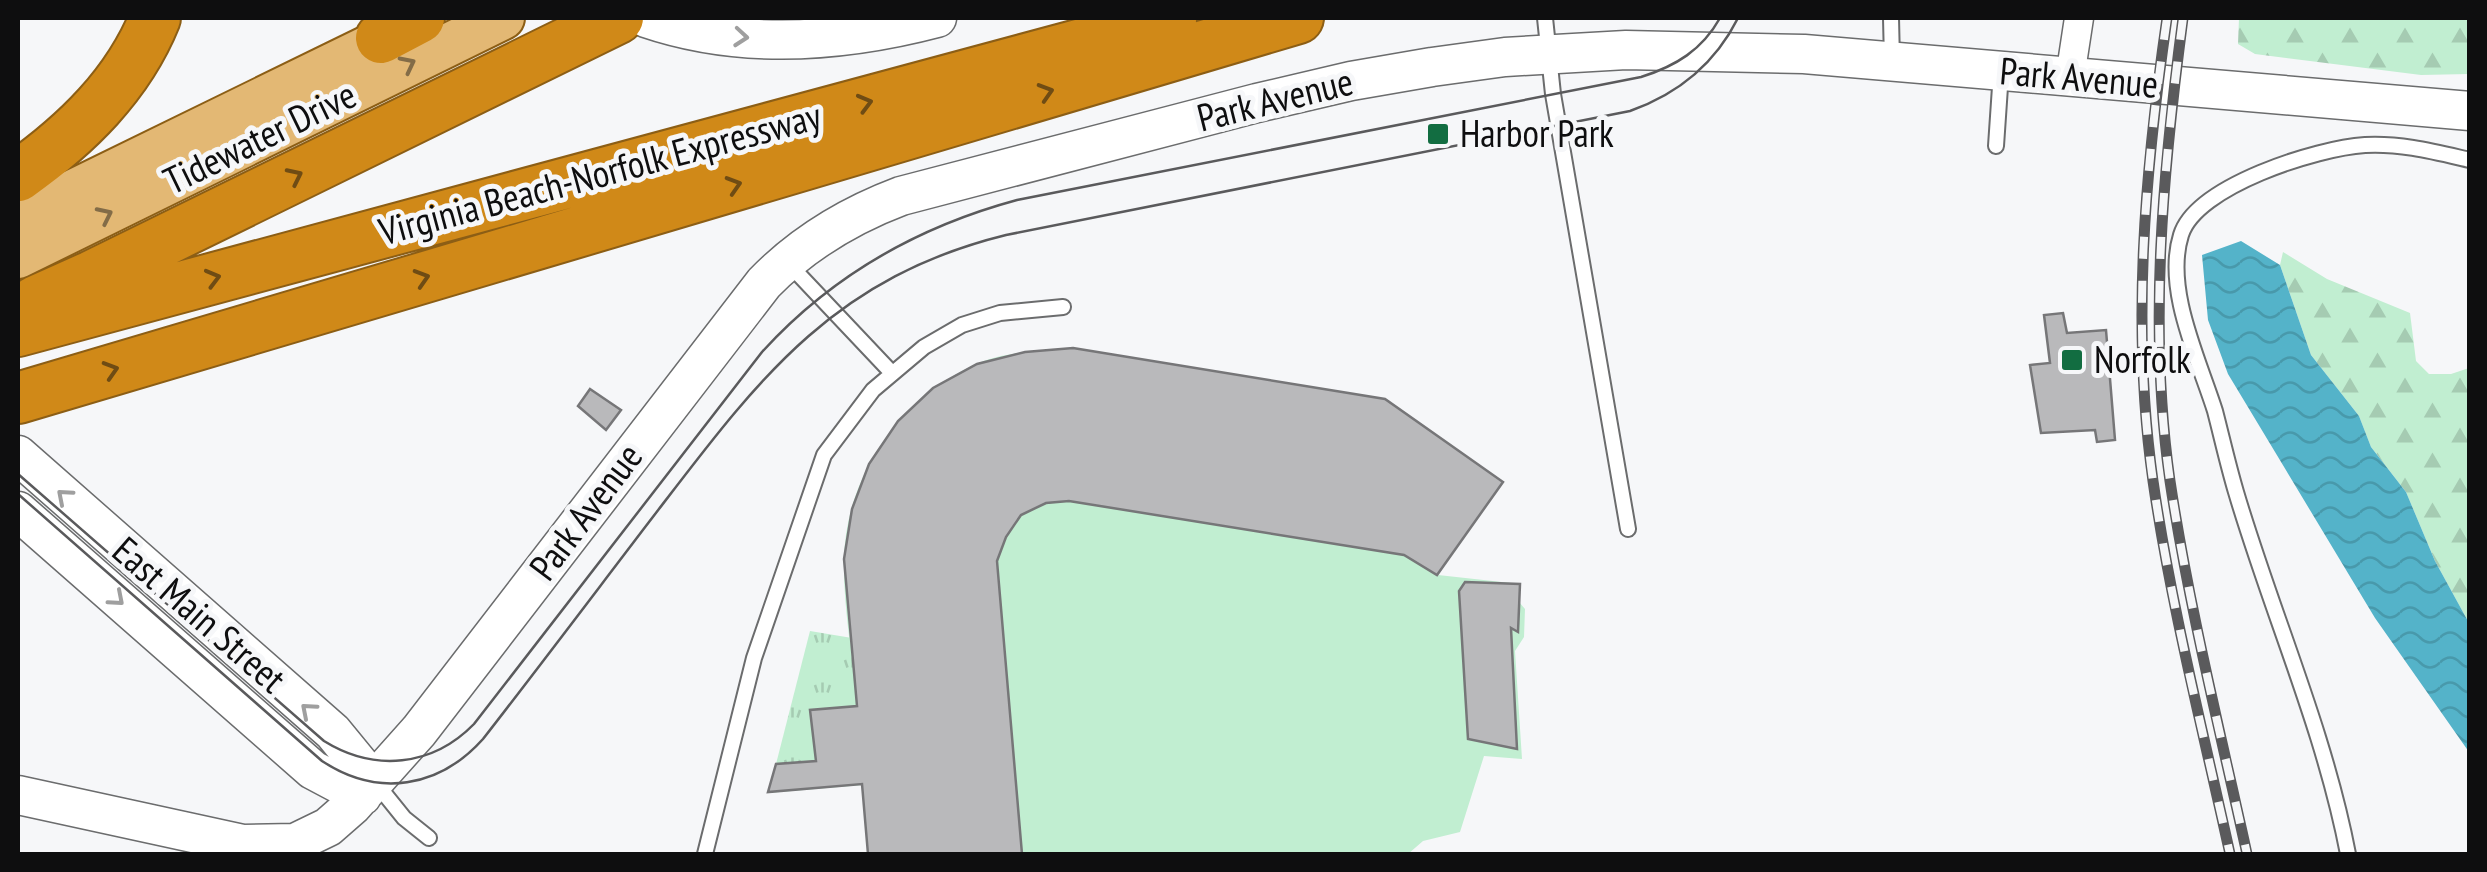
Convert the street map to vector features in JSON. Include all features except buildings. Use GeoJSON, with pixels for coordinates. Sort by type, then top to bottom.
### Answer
{"type":"FeatureCollection","features":[{"type":"Feature","properties":{"kind":"highway"},"geometry":{"type":"LineString","coordinates":[[18,176],[73,132],[118,82],[142,46],[154,18]]}},
{"type":"Feature","properties":{"kind":"highway"},"geometry":{"type":"LineString","coordinates":[[18,308],[92,276],[618,18]]}},
{"type":"Feature","properties":{"kind":"highway","name":"Virginia Beach-Norfolk Expressway"},"geometry":{"type":"LineString","coordinates":[[18,331],[1182,18]]}},
{"type":"Feature","properties":{"kind":"highway"},"geometry":{"type":"LineString","coordinates":[[18,398],[1298,18]]}},
{"type":"Feature","properties":{"kind":"main road","name":"Tidewater Drive"},"geometry":{"type":"LineString","coordinates":[[18,257],[250,123],[400,28],[432,18]]}},
{"type":"Feature","properties":{"kind":"main road","name":"Tidewater Drive"},"geometry":{"type":"LineString","coordinates":[[18,218],[503,18]]}},
{"type":"Feature","properties":{"kind":"main road"},"geometry":{"type":"LineString","coordinates":[[646,18],[712,34],[772,39],[862,34],[937,18]]}},
{"type":"Feature","properties":{"kind":"main road","name":"Park Avenue"},"geometry":{"type":"LineString","coordinates":[[18,795],[263,846],[295,843],[320,832],[344,815],[419,730],[734,320],[786,262],[838,224],[901,196],[1351,81],[1468,62],[1547,36],[2470,111]]}},
{"type":"Feature","properties":{"kind":"main road","name":"East Main Street"},"geometry":{"type":"LineString","coordinates":[[18,455],[332,732],[368,789]]}},
{"type":"Feature","properties":{"kind":"main road","name":"East Main Street"},"geometry":{"type":"LineString","coordinates":[[18,511],[313,770],[368,789]]}},
{"type":"Feature","properties":{"kind":"street"},"geometry":{"type":"LineString","coordinates":[[2070,77],[2079,18]]}},
{"type":"Feature","properties":{"kind":"lane"},"geometry":{"type":"LineString","coordinates":[[1891,18],[1892,62]]}},
{"type":"Feature","properties":{"kind":"lane"},"geometry":{"type":"LineString","coordinates":[[1547,36],[1628,529]]}},
{"type":"Feature","properties":{"kind":"lane"},"geometry":{"type":"LineString","coordinates":[[1996,146],[2001,71]]}},
{"type":"Feature","properties":{"kind":"lane"},"geometry":{"type":"LineString","coordinates":[[2348,854],[2314,721],[2236,493],[2186,325],[2178,253],[2182,232],[2192,213],[2214,195],[2235,183],[2330,151],[2362,145],[2395,145],[2470,160]]}},
{"type":"Feature","properties":{"kind":"lane"},"geometry":{"type":"LineString","coordinates":[[786,262],[891,372]]}},
{"type":"Feature","properties":{"kind":"lane"},"geometry":{"type":"LineString","coordinates":[[705,854],[754,658],[824,456],[873,390],[924,347],[962,325],[1000,313],[1063,308]]}},
{"type":"Feature","properties":{"kind":"lane"},"geometry":{"type":"LineString","coordinates":[[368,789],[429,838]]}},
{"type":"Feature","properties":{"kind":"green space"},"geometry":{"type":"Polygon","coordinates":[[[2239,18],[2469,18],[2469,74],[2421,75],[2255,54],[2238,44],[2239,18]]]}},
{"type":"Feature","properties":{"kind":"green space"},"geometry":{"type":"Polygon","coordinates":[[[2283,252],[2327,279],[2410,313],[2416,361],[2429,374],[2451,374],[2469,368],[2469,623],[2435,561],[2406,492],[2371,447],[2359,416],[2311,355],[2280,265],[2283,252]]]}},
{"type":"Feature","properties":{"kind":"green space"},"geometry":{"type":"Polygon","coordinates":[[[1073,348],[1385,399],[1503,482],[1438,575],[1520,584],[1519,602],[1525,609],[1524,637],[1515,651],[1522,759],[1484,756],[1460,832],[1423,841],[1408,854],[868,854],[862,785],[768,793],[776,764],[816,761],[810,710],[857,706],[844,560],[854,499],[882,444],[923,398],[974,365],[1010,354],[1073,348]]]}},
{"type":"Feature","properties":{"kind":"green space"},"geometry":{"type":"Polygon","coordinates":[[[810,631],[852,638],[857,706],[816,761],[776,764],[810,631]]]}},
{"type":"Feature","properties":{"kind":"water"},"geometry":{"type":"Polygon","coordinates":[[[2241,241],[2280,265],[2311,355],[2359,416],[2371,447],[2406,492],[2435,561],[2469,623],[2469,752],[2375,618],[2228,374],[2208,320],[2202,255],[2241,241]]]}},
{"type":"Feature","properties":{"kind":"tram line"},"geometry":{"type":"LineString","coordinates":[[18,474],[324,741],[343,751],[382,761],[421,756],[440,749],[474,724],[762,352],[817,300],[878,257],[945,224],[1017,200],[1641,77],[1687,55],[1720,18]]}},
{"type":"Feature","properties":{"kind":"tram line"},"geometry":{"type":"LineString","coordinates":[[18,494],[322,761],[365,780],[407,782],[427,777],[466,756],[483,739],[687,472],[762,382],[800,343],[890,279],[944,254],[1006,235],[1630,111],[1664,96],[1693,75],[1718,50],[1738,18]]}},
{"type":"Feature","properties":{"kind":"railway"},"geometry":{"type":"LineString","coordinates":[[2167,18],[2147,191],[2142,307],[2146,423],[2169,575],[2230,854]]}},
{"type":"Feature","properties":{"kind":"railway"},"geometry":{"type":"LineString","coordinates":[[2183,18],[2169,133],[2161,249],[2163,423],[2186,575],[2247,854]]}},
{"type":"Feature","properties":{"kind":"place","name":"Harbor Park"},"geometry":{"type":"Point","coordinates":[1438,134]}},
{"type":"Feature","properties":{"kind":"place","name":"Norfolk"},"geometry":{"type":"Point","coordinates":[2072,360]}}]}
